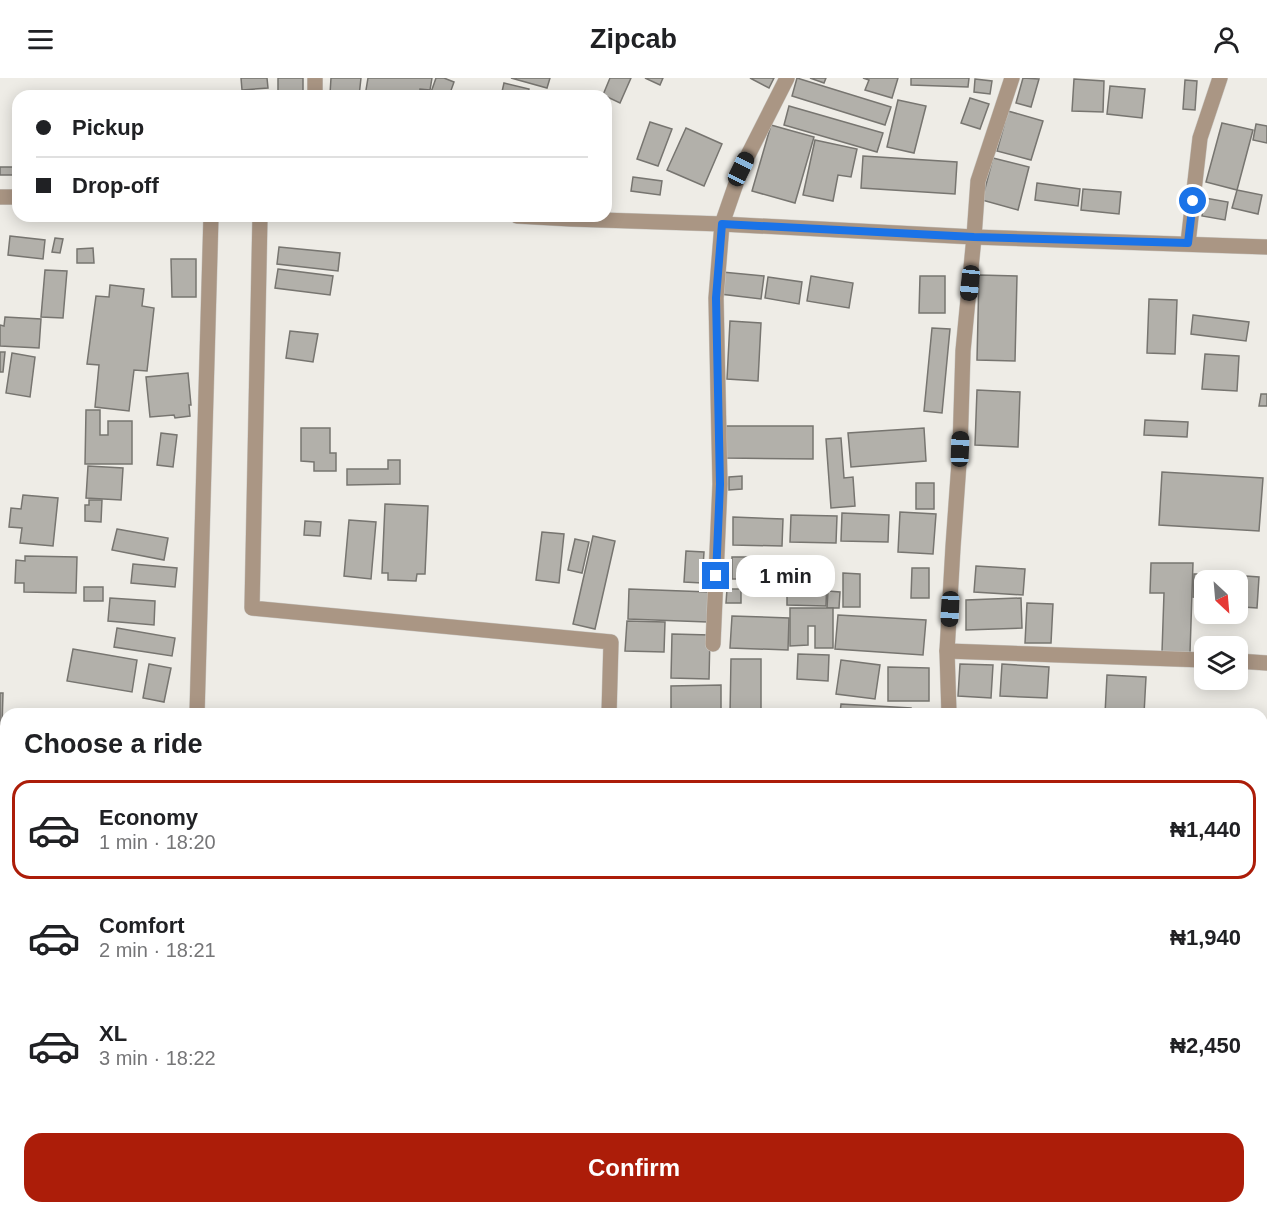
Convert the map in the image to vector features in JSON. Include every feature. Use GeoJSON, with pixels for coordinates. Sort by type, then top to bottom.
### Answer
{"type":"FeatureCollection","features":[{"type":"Feature","properties":{"kind":"street"},"geometry":{"type":"LineString","coordinates":[[713,644],[720,484],[716,298],[722,224],[741,169],[787,78]]}},
{"type":"Feature","properties":{"kind":"street"},"geometry":{"type":"LineString","coordinates":[[949,708],[947,651],[960,449],[963,351],[978,181],[1012,78]]}},
{"type":"Feature","properties":{"kind":"street"},"geometry":{"type":"LineString","coordinates":[[1188,243],[1200,138],[1220,78]]}},
{"type":"Feature","properties":{"kind":"street"},"geometry":{"type":"LineString","coordinates":[[612,220],[974,237],[1267,247]]}},
{"type":"Feature","properties":{"kind":"street"},"geometry":{"type":"LineString","coordinates":[[197,708],[211,222]]}},
{"type":"Feature","properties":{"kind":"street"},"geometry":{"type":"LineString","coordinates":[[260,222],[252,608],[611,642],[609,708]]}},
{"type":"Feature","properties":{"kind":"street"},"geometry":{"type":"LineString","coordinates":[[947,651],[1194,660]]}},
{"type":"Feature","properties":{"kind":"street"},"geometry":{"type":"LineString","coordinates":[[1248,662],[1267,663]]}},
{"type":"Feature","properties":{"kind":"building"},"geometry":{"type":"Polygon","coordinates":[[[241,78],[267,78],[268,88],[242,90],[241,78]]]}},
{"type":"Feature","properties":{"kind":"building"},"geometry":{"type":"Polygon","coordinates":[[[278,78],[303,78],[303,90],[278,90],[278,78]]]}},
{"type":"Feature","properties":{"kind":"building"},"geometry":{"type":"Polygon","coordinates":[[[331,78],[361,78],[360,90],[330,90],[331,78]]]}},
{"type":"Feature","properties":{"kind":"building"},"geometry":{"type":"Polygon","coordinates":[[[368,78],[432,78],[430,90],[366,90],[368,78]]]}},
{"type":"Feature","properties":{"kind":"building"},"geometry":{"type":"Polygon","coordinates":[[[436,78],[454,82],[451,90],[432,90],[436,78]]]}},
{"type":"Feature","properties":{"kind":"building"},"geometry":{"type":"Polygon","coordinates":[[[511,78],[550,78],[547,88],[511,78]]]}},
{"type":"Feature","properties":{"kind":"building"},"geometry":{"type":"Polygon","coordinates":[[[610,78],[631,78],[620,103],[612,99],[612,90],[605,90],[610,78]]]}},
{"type":"Feature","properties":{"kind":"building"},"geometry":{"type":"Polygon","coordinates":[[[645,78],[663,78],[660,85],[645,78]]]}},
{"type":"Feature","properties":{"kind":"building"},"geometry":{"type":"Polygon","coordinates":[[[750,78],[774,78],[769,88],[750,78]]]}},
{"type":"Feature","properties":{"kind":"building"},"geometry":{"type":"Polygon","coordinates":[[[797,78],[891,107],[885,125],[792,96],[797,78]]]}},
{"type":"Feature","properties":{"kind":"building"},"geometry":{"type":"Polygon","coordinates":[[[810,78],[826,78],[824,83],[810,78]]]}},
{"type":"Feature","properties":{"kind":"building"},"geometry":{"type":"Polygon","coordinates":[[[863,78],[898,78],[892,98],[865,90],[869,80],[863,78]]]}},
{"type":"Feature","properties":{"kind":"building"},"geometry":{"type":"Polygon","coordinates":[[[911,78],[969,78],[968,87],[911,85],[911,78]]]}},
{"type":"Feature","properties":{"kind":"building"},"geometry":{"type":"Polygon","coordinates":[[[1023,78],[1039,79],[1031,107],[1016,103],[1023,78]]]}},
{"type":"Feature","properties":{"kind":"building"},"geometry":{"type":"Polygon","coordinates":[[[975,79],[992,81],[990,94],[974,92],[975,79]]]}},
{"type":"Feature","properties":{"kind":"building"},"geometry":{"type":"Polygon","coordinates":[[[1074,79],[1104,81],[1103,112],[1072,111],[1074,79]]]}},
{"type":"Feature","properties":{"kind":"building"},"geometry":{"type":"Polygon","coordinates":[[[1185,80],[1197,81],[1195,110],[1183,109],[1185,80]]]}},
{"type":"Feature","properties":{"kind":"building"},"geometry":{"type":"Polygon","coordinates":[[[504,83],[529,89],[529,90],[502,90],[504,83]]]}},
{"type":"Feature","properties":{"kind":"building"},"geometry":{"type":"Polygon","coordinates":[[[1110,86],[1145,89],[1142,118],[1107,114],[1110,86]]]}},
{"type":"Feature","properties":{"kind":"building"},"geometry":{"type":"Polygon","coordinates":[[[970,98],[989,104],[980,129],[961,123],[970,98]]]}},
{"type":"Feature","properties":{"kind":"building"},"geometry":{"type":"Polygon","coordinates":[[[898,100],[926,106],[914,153],[887,147],[898,100]]]}},
{"type":"Feature","properties":{"kind":"building"},"geometry":{"type":"Polygon","coordinates":[[[789,106],[883,133],[877,152],[784,125],[789,106]]]}},
{"type":"Feature","properties":{"kind":"building"},"geometry":{"type":"Polygon","coordinates":[[[1008,111],[1043,121],[1031,160],[997,151],[1008,111]]]}},
{"type":"Feature","properties":{"kind":"building"},"geometry":{"type":"Polygon","coordinates":[[[650,122],[672,129],[658,166],[637,159],[650,122]]]}},
{"type":"Feature","properties":{"kind":"building"},"geometry":{"type":"Polygon","coordinates":[[[1222,123],[1253,130],[1237,190],[1206,182],[1222,123]]]}},
{"type":"Feature","properties":{"kind":"building"},"geometry":{"type":"Polygon","coordinates":[[[1256,124],[1267,126],[1267,143],[1253,140],[1256,124]]]}},
{"type":"Feature","properties":{"kind":"building"},"geometry":{"type":"Polygon","coordinates":[[[771,125],[814,137],[795,203],[752,191],[771,125]]]}},
{"type":"Feature","properties":{"kind":"building"},"geometry":{"type":"Polygon","coordinates":[[[686,128],[722,144],[704,186],[667,170],[686,128]]]}},
{"type":"Feature","properties":{"kind":"building"},"geometry":{"type":"Polygon","coordinates":[[[815,140],[857,149],[851,177],[838,175],[833,201],[803,195],[815,140]]]}},
{"type":"Feature","properties":{"kind":"building"},"geometry":{"type":"Polygon","coordinates":[[[863,156],[957,162],[955,194],[861,188],[863,156]]]}},
{"type":"Feature","properties":{"kind":"building"},"geometry":{"type":"Polygon","coordinates":[[[993,158],[1029,167],[1018,210],[982,200],[993,158]]]}},
{"type":"Feature","properties":{"kind":"building"},"geometry":{"type":"Polygon","coordinates":[[[0,167],[12,167],[12,175],[0,175],[0,167]]]}},
{"type":"Feature","properties":{"kind":"building"},"geometry":{"type":"Polygon","coordinates":[[[633,177],[662,181],[660,195],[631,191],[633,177]]]}},
{"type":"Feature","properties":{"kind":"building"},"geometry":{"type":"Polygon","coordinates":[[[1037,183],[1080,189],[1078,206],[1035,200],[1037,183]]]}},
{"type":"Feature","properties":{"kind":"building"},"geometry":{"type":"Polygon","coordinates":[[[1083,189],[1121,192],[1119,214],[1081,210],[1083,189]]]}},
{"type":"Feature","properties":{"kind":"building"},"geometry":{"type":"Polygon","coordinates":[[[1237,190],[1262,195],[1258,214],[1232,208],[1237,190]]]}},
{"type":"Feature","properties":{"kind":"building"},"geometry":{"type":"Polygon","coordinates":[[[1205,198],[1228,202],[1225,220],[1202,216],[1205,198]]]}},
{"type":"Feature","properties":{"kind":"building"},"geometry":{"type":"Polygon","coordinates":[[[10,236],[45,240],[43,259],[8,255],[10,236]]]}},
{"type":"Feature","properties":{"kind":"building"},"geometry":{"type":"Polygon","coordinates":[[[55,238],[63,239],[60,253],[52,252],[55,238]]]}},
{"type":"Feature","properties":{"kind":"building"},"geometry":{"type":"Polygon","coordinates":[[[279,247],[340,253],[338,271],[277,264],[279,247]]]}},
{"type":"Feature","properties":{"kind":"building"},"geometry":{"type":"Polygon","coordinates":[[[93,248],[94,263],[77,263],[77,249],[93,248]]]}},
{"type":"Feature","properties":{"kind":"building"},"geometry":{"type":"Polygon","coordinates":[[[171,259],[196,259],[196,297],[172,297],[171,259]]]}},
{"type":"Feature","properties":{"kind":"building"},"geometry":{"type":"Polygon","coordinates":[[[278,269],[333,276],[330,295],[275,288],[278,269]]]}},
{"type":"Feature","properties":{"kind":"building"},"geometry":{"type":"Polygon","coordinates":[[[45,270],[67,271],[63,318],[41,317],[45,270]]]}},
{"type":"Feature","properties":{"kind":"building"},"geometry":{"type":"Polygon","coordinates":[[[722,272],[764,276],[761,299],[720,294],[722,272]]]}},
{"type":"Feature","properties":{"kind":"building"},"geometry":{"type":"Polygon","coordinates":[[[979,275],[1017,276],[1015,361],[977,360],[979,275]]]}},
{"type":"Feature","properties":{"kind":"building"},"geometry":{"type":"Polygon","coordinates":[[[811,276],[853,283],[849,308],[807,301],[811,276]]]}},
{"type":"Feature","properties":{"kind":"building"},"geometry":{"type":"Polygon","coordinates":[[[920,276],[945,276],[945,313],[919,313],[920,276]]]}},
{"type":"Feature","properties":{"kind":"building"},"geometry":{"type":"Polygon","coordinates":[[[768,277],[802,282],[799,304],[765,298],[768,277]]]}},
{"type":"Feature","properties":{"kind":"building"},"geometry":{"type":"Polygon","coordinates":[[[110,285],[144,289],[142,306],[154,308],[147,371],[134,370],[129,411],[95,407],[99,365],[87,364],[96,296],[109,297],[110,285]]]}},
{"type":"Feature","properties":{"kind":"building"},"geometry":{"type":"Polygon","coordinates":[[[1149,299],[1177,300],[1175,354],[1147,353],[1149,299]]]}},
{"type":"Feature","properties":{"kind":"building"},"geometry":{"type":"Polygon","coordinates":[[[1193,315],[1249,322],[1246,341],[1191,334],[1193,315]]]}},
{"type":"Feature","properties":{"kind":"building"},"geometry":{"type":"Polygon","coordinates":[[[5,317],[41,319],[39,348],[0,346],[0,325],[4,326],[5,317]]]}},
{"type":"Feature","properties":{"kind":"building"},"geometry":{"type":"Polygon","coordinates":[[[730,321],[761,323],[758,381],[727,379],[730,321]]]}},
{"type":"Feature","properties":{"kind":"building"},"geometry":{"type":"Polygon","coordinates":[[[932,328],[950,329],[942,413],[924,411],[932,328]]]}},
{"type":"Feature","properties":{"kind":"building"},"geometry":{"type":"Polygon","coordinates":[[[290,331],[318,334],[313,362],[286,358],[290,331]]]}},
{"type":"Feature","properties":{"kind":"building"},"geometry":{"type":"Polygon","coordinates":[[[0,352],[5,352],[3,372],[0,372],[0,352]]]}},
{"type":"Feature","properties":{"kind":"building"},"geometry":{"type":"Polygon","coordinates":[[[12,353],[35,357],[30,397],[6,393],[12,353]]]}},
{"type":"Feature","properties":{"kind":"building"},"geometry":{"type":"Polygon","coordinates":[[[1205,354],[1239,356],[1237,391],[1202,389],[1205,354]]]}},
{"type":"Feature","properties":{"kind":"building"},"geometry":{"type":"Polygon","coordinates":[[[188,373],[190,416],[150,417],[146,377],[188,373]]]}},
{"type":"Feature","properties":{"kind":"building"},"geometry":{"type":"Polygon","coordinates":[[[977,390],[1020,392],[1018,447],[975,445],[977,390]]]}},
{"type":"Feature","properties":{"kind":"building"},"geometry":{"type":"Polygon","coordinates":[[[1261,394],[1267,394],[1267,406],[1259,406],[1261,394]]]}},
{"type":"Feature","properties":{"kind":"building"},"geometry":{"type":"Polygon","coordinates":[[[86,410],[100,410],[100,435],[108,435],[108,421],[132,421],[132,464],[85,464],[86,410]]]}},
{"type":"Feature","properties":{"kind":"building"},"geometry":{"type":"Polygon","coordinates":[[[1145,420],[1188,422],[1187,437],[1144,435],[1145,420]]]}},
{"type":"Feature","properties":{"kind":"building"},"geometry":{"type":"Polygon","coordinates":[[[726,426],[813,426],[813,459],[726,458],[726,426]]]}},
{"type":"Feature","properties":{"kind":"building"},"geometry":{"type":"Polygon","coordinates":[[[301,428],[330,428],[330,453],[336,453],[336,471],[314,471],[314,462],[301,461],[301,428]]]}},
{"type":"Feature","properties":{"kind":"building"},"geometry":{"type":"Polygon","coordinates":[[[924,428],[926,461],[851,467],[848,433],[924,428]]]}},
{"type":"Feature","properties":{"kind":"building"},"geometry":{"type":"Polygon","coordinates":[[[161,433],[177,435],[173,467],[157,465],[161,433]]]}},
{"type":"Feature","properties":{"kind":"building"},"geometry":{"type":"Polygon","coordinates":[[[841,438],[844,478],[853,477],[855,506],[831,508],[826,439],[841,438]]]}},
{"type":"Feature","properties":{"kind":"building"},"geometry":{"type":"Polygon","coordinates":[[[388,460],[400,460],[400,484],[347,485],[347,469],[388,469],[388,460]]]}},
{"type":"Feature","properties":{"kind":"building"},"geometry":{"type":"Polygon","coordinates":[[[88,466],[123,468],[121,500],[86,498],[88,466]]]}},
{"type":"Feature","properties":{"kind":"building"},"geometry":{"type":"Polygon","coordinates":[[[1162,472],[1263,478],[1259,531],[1159,525],[1162,472]]]}},
{"type":"Feature","properties":{"kind":"building"},"geometry":{"type":"Polygon","coordinates":[[[742,476],[742,489],[729,490],[729,477],[742,476]]]}},
{"type":"Feature","properties":{"kind":"building"},"geometry":{"type":"Polygon","coordinates":[[[916,483],[934,483],[934,509],[916,509],[916,483]]]}},
{"type":"Feature","properties":{"kind":"building"},"geometry":{"type":"Polygon","coordinates":[[[23,495],[58,498],[53,546],[20,543],[22,528],[9,527],[11,508],[21,509],[23,495]]]}},
{"type":"Feature","properties":{"kind":"building"},"geometry":{"type":"Polygon","coordinates":[[[89,500],[102,500],[101,522],[85,521],[85,505],[89,505],[89,500]]]}},
{"type":"Feature","properties":{"kind":"building"},"geometry":{"type":"Polygon","coordinates":[[[385,504],[428,506],[425,574],[417,574],[416,581],[388,580],[388,573],[382,573],[385,504]]]}},
{"type":"Feature","properties":{"kind":"building"},"geometry":{"type":"Polygon","coordinates":[[[900,512],[936,514],[933,554],[898,552],[900,512]]]}},
{"type":"Feature","properties":{"kind":"building"},"geometry":{"type":"Polygon","coordinates":[[[842,513],[889,515],[888,542],[841,541],[842,513]]]}},
{"type":"Feature","properties":{"kind":"building"},"geometry":{"type":"Polygon","coordinates":[[[791,515],[837,516],[836,543],[790,542],[791,515]]]}},
{"type":"Feature","properties":{"kind":"building"},"geometry":{"type":"Polygon","coordinates":[[[733,517],[783,519],[782,546],[733,545],[733,517]]]}},
{"type":"Feature","properties":{"kind":"building"},"geometry":{"type":"Polygon","coordinates":[[[349,520],[376,522],[371,579],[344,576],[349,520]]]}},
{"type":"Feature","properties":{"kind":"building"},"geometry":{"type":"Polygon","coordinates":[[[305,521],[321,522],[320,536],[304,535],[305,521]]]}},
{"type":"Feature","properties":{"kind":"building"},"geometry":{"type":"Polygon","coordinates":[[[117,529],[168,538],[164,560],[112,550],[117,529]]]}},
{"type":"Feature","properties":{"kind":"building"},"geometry":{"type":"Polygon","coordinates":[[[542,532],[564,534],[559,583],[536,580],[542,532]]]}},
{"type":"Feature","properties":{"kind":"building"},"geometry":{"type":"Polygon","coordinates":[[[593,536],[615,541],[595,629],[573,624],[593,536]]]}},
{"type":"Feature","properties":{"kind":"building"},"geometry":{"type":"Polygon","coordinates":[[[575,539],[589,542],[582,573],[568,570],[575,539]]]}},
{"type":"Feature","properties":{"kind":"building"},"geometry":{"type":"Polygon","coordinates":[[[686,551],[704,552],[702,583],[684,582],[686,551]]]}},
{"type":"Feature","properties":{"kind":"building"},"geometry":{"type":"Polygon","coordinates":[[[25,556],[77,557],[76,593],[24,592],[24,583],[15,583],[16,560],[25,561],[25,556]]]}},
{"type":"Feature","properties":{"kind":"building"},"geometry":{"type":"Polygon","coordinates":[[[732,557],[779,557],[779,579],[732,579],[732,557]]]}},
{"type":"Feature","properties":{"kind":"building"},"geometry":{"type":"Polygon","coordinates":[[[1151,563],[1193,563],[1190,653],[1162,652],[1164,593],[1150,593],[1151,563]]]}},
{"type":"Feature","properties":{"kind":"building"},"geometry":{"type":"Polygon","coordinates":[[[133,564],[177,568],[175,587],[131,583],[133,564]]]}},
{"type":"Feature","properties":{"kind":"building"},"geometry":{"type":"Polygon","coordinates":[[[976,566],[1025,569],[1023,595],[974,592],[976,566]]]}},
{"type":"Feature","properties":{"kind":"building"},"geometry":{"type":"Polygon","coordinates":[[[912,568],[929,568],[929,598],[911,598],[912,568]]]}},
{"type":"Feature","properties":{"kind":"building"},"geometry":{"type":"Polygon","coordinates":[[[843,573],[860,574],[860,607],[843,607],[843,573]]]}},
{"type":"Feature","properties":{"kind":"building"},"geometry":{"type":"Polygon","coordinates":[[[787,576],[827,577],[826,606],[787,605],[787,576]]]}},
{"type":"Feature","properties":{"kind":"building"},"geometry":{"type":"Polygon","coordinates":[[[1248,576],[1259,577],[1257,608],[1248,607],[1248,576]]]}},
{"type":"Feature","properties":{"kind":"building"},"geometry":{"type":"Polygon","coordinates":[[[84,587],[103,587],[103,601],[84,601],[84,587]]]}},
{"type":"Feature","properties":{"kind":"building"},"geometry":{"type":"Polygon","coordinates":[[[629,589],[709,592],[707,622],[628,619],[629,589]]]}},
{"type":"Feature","properties":{"kind":"building"},"geometry":{"type":"Polygon","coordinates":[[[727,589],[741,589],[741,603],[726,603],[727,589]]]}},
{"type":"Feature","properties":{"kind":"building"},"geometry":{"type":"Polygon","coordinates":[[[828,591],[840,592],[839,608],[827,608],[828,591]]]}},
{"type":"Feature","properties":{"kind":"building"},"geometry":{"type":"Polygon","coordinates":[[[110,598],[155,601],[154,625],[108,621],[110,598]]]}},
{"type":"Feature","properties":{"kind":"building"},"geometry":{"type":"Polygon","coordinates":[[[1021,598],[1022,628],[966,630],[966,600],[1021,598]]]}},
{"type":"Feature","properties":{"kind":"building"},"geometry":{"type":"Polygon","coordinates":[[[1027,603],[1053,604],[1051,643],[1025,643],[1027,603]]]}},
{"type":"Feature","properties":{"kind":"building"},"geometry":{"type":"Polygon","coordinates":[[[790,608],[833,608],[833,648],[815,648],[815,626],[808,626],[808,645],[790,646],[790,608]]]}},
{"type":"Feature","properties":{"kind":"building"},"geometry":{"type":"Polygon","coordinates":[[[838,615],[926,620],[923,655],[835,649],[838,615]]]}},
{"type":"Feature","properties":{"kind":"building"},"geometry":{"type":"Polygon","coordinates":[[[732,616],[789,618],[788,650],[730,648],[732,616]]]}},
{"type":"Feature","properties":{"kind":"building"},"geometry":{"type":"Polygon","coordinates":[[[627,621],[665,622],[664,652],[625,651],[627,621]]]}},
{"type":"Feature","properties":{"kind":"building"},"geometry":{"type":"Polygon","coordinates":[[[117,628],[175,638],[172,656],[114,647],[117,628]]]}},
{"type":"Feature","properties":{"kind":"building"},"geometry":{"type":"Polygon","coordinates":[[[672,634],[710,635],[709,679],[671,678],[672,634]]]}},
{"type":"Feature","properties":{"kind":"building"},"geometry":{"type":"Polygon","coordinates":[[[73,649],[137,660],[132,692],[67,681],[73,649]]]}},
{"type":"Feature","properties":{"kind":"building"},"geometry":{"type":"Polygon","coordinates":[[[798,654],[829,655],[828,681],[797,679],[798,654]]]}},
{"type":"Feature","properties":{"kind":"building"},"geometry":{"type":"Polygon","coordinates":[[[731,659],[761,659],[761,708],[730,708],[731,659]]]}},
{"type":"Feature","properties":{"kind":"building"},"geometry":{"type":"Polygon","coordinates":[[[841,660],[880,665],[875,699],[836,694],[841,660]]]}},
{"type":"Feature","properties":{"kind":"building"},"geometry":{"type":"Polygon","coordinates":[[[149,664],[171,668],[164,702],[143,698],[149,664]]]}},
{"type":"Feature","properties":{"kind":"building"},"geometry":{"type":"Polygon","coordinates":[[[960,664],[993,665],[991,698],[958,696],[960,664]]]}},
{"type":"Feature","properties":{"kind":"building"},"geometry":{"type":"Polygon","coordinates":[[[1002,664],[1049,667],[1047,698],[1000,696],[1002,664]]]}},
{"type":"Feature","properties":{"kind":"building"},"geometry":{"type":"Polygon","coordinates":[[[888,667],[929,668],[929,701],[888,701],[888,667]]]}},
{"type":"Feature","properties":{"kind":"building"},"geometry":{"type":"Polygon","coordinates":[[[1107,675],[1146,677],[1144,708],[1105,708],[1107,675]]]}},
{"type":"Feature","properties":{"kind":"building"},"geometry":{"type":"Polygon","coordinates":[[[721,685],[721,708],[671,708],[671,686],[721,685]]]}},
{"type":"Feature","properties":{"kind":"building"},"geometry":{"type":"Polygon","coordinates":[[[0,693],[3,693],[3,708],[0,708],[0,693]]]}},
{"type":"Feature","properties":{"kind":"building"},"geometry":{"type":"Polygon","coordinates":[[[841,704],[911,708],[841,708],[841,704]]]}},
{"type":"Feature","properties":{"kind":"route"},"geometry":{"type":"LineString","coordinates":[[716,576],[720,484],[716,298],[722,224],[974,237],[1188,243],[1193,201]]}}]}
